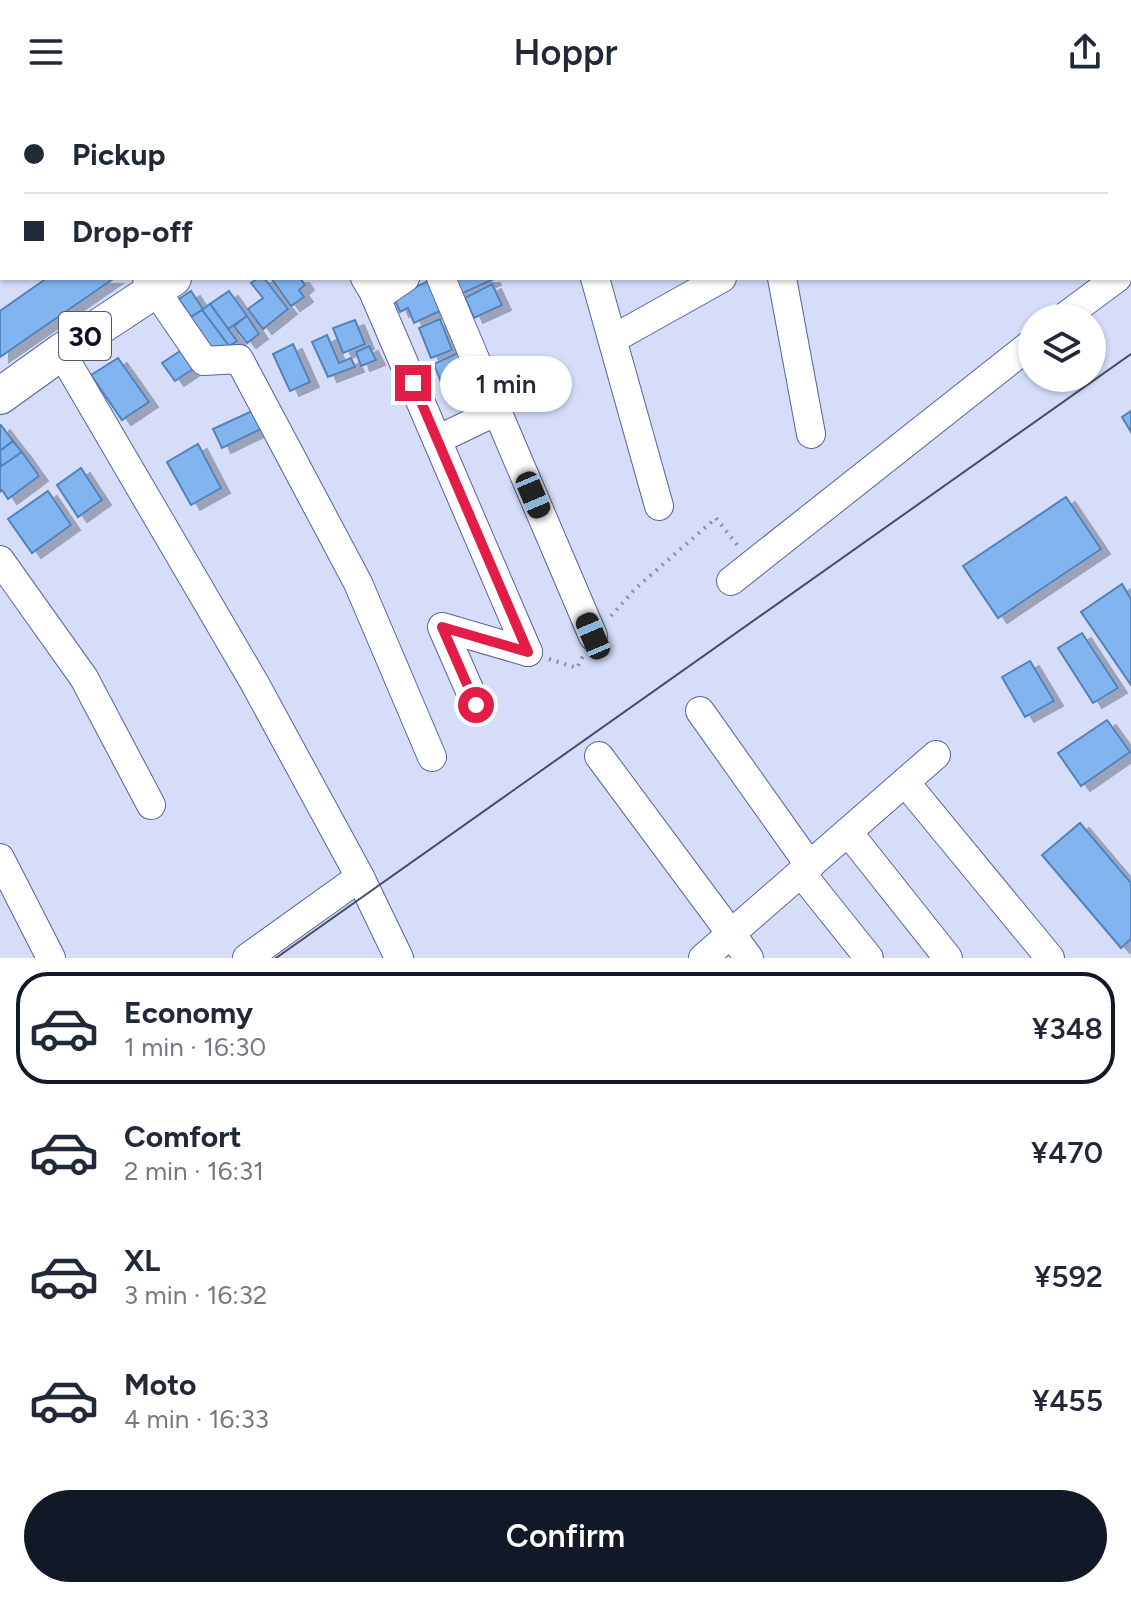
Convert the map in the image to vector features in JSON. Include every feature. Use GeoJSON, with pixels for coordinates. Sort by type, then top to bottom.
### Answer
{"type":"FeatureCollection","features":[{"type":"Feature","properties":{"kind":"main road","name":"30"},"geometry":{"type":"LineString","coordinates":[[0,396],[158,282]]}},
{"type":"Feature","properties":{"kind":"street"},"geometry":{"type":"LineString","coordinates":[[398,280],[371,288],[528,652]]}},
{"type":"Feature","properties":{"kind":"street"},"geometry":{"type":"LineString","coordinates":[[442,280],[593,636]]}},
{"type":"Feature","properties":{"kind":"street"},"geometry":{"type":"LineString","coordinates":[[596,280],[659,506]]}},
{"type":"Feature","properties":{"kind":"street"},"geometry":{"type":"LineString","coordinates":[[613,339],[718,280]]}},
{"type":"Feature","properties":{"kind":"street"},"geometry":{"type":"LineString","coordinates":[[782,280],[811,434]]}},
{"type":"Feature","properties":{"kind":"street"},"geometry":{"type":"LineString","coordinates":[[1082,304],[1114,280]]}},
{"type":"Feature","properties":{"kind":"street"},"geometry":{"type":"LineString","coordinates":[[158,282],[204,361],[239,359],[358,583],[432,757]]}},
{"type":"Feature","properties":{"kind":"street"},"geometry":{"type":"LineString","coordinates":[[61,352],[254,682],[360,877],[399,958]]}},
{"type":"Feature","properties":{"kind":"street"},"geometry":{"type":"LineString","coordinates":[[741,572],[1018,354]]}},
{"type":"Feature","properties":{"kind":"street"},"geometry":{"type":"LineString","coordinates":[[437,440],[497,411]]}},
{"type":"Feature","properties":{"kind":"street"},"geometry":{"type":"LineString","coordinates":[[0,560],[84,678],[151,805]]}},
{"type":"Feature","properties":{"kind":"street"},"geometry":{"type":"LineString","coordinates":[[476,705],[442,627],[528,652]]}},
{"type":"Feature","properties":{"kind":"street"},"geometry":{"type":"LineString","coordinates":[[700,711],[805,869],[869,958]]}},
{"type":"Feature","properties":{"kind":"street"},"geometry":{"type":"LineString","coordinates":[[703,958],[936,755]]}},
{"type":"Feature","properties":{"kind":"street"},"geometry":{"type":"LineString","coordinates":[[599,756],[749,958]]}},
{"type":"Feature","properties":{"kind":"street"},"geometry":{"type":"LineString","coordinates":[[905,782],[1050,958]]}},
{"type":"Feature","properties":{"kind":"street"},"geometry":{"type":"LineString","coordinates":[[848,832],[948,958]]}},
{"type":"Feature","properties":{"kind":"street"},"geometry":{"type":"LineString","coordinates":[[0,858],[51,958]]}},
{"type":"Feature","properties":{"kind":"street"},"geometry":{"type":"LineString","coordinates":[[247,958],[360,877]]}},
{"type":"Feature","properties":{"kind":"path"},"geometry":{"type":"LineString","coordinates":[[528,652],[577,668],[593,636],[635,589],[716,518],[741,572]]}},
{"type":"Feature","properties":{"kind":"building"},"geometry":{"type":"Polygon","coordinates":[[[44,280],[112,280],[0,357],[0,311],[44,280]]]}},
{"type":"Feature","properties":{"kind":"building"},"geometry":{"type":"Polygon","coordinates":[[[266,280],[288,309],[263,329],[248,309],[263,298],[251,283],[266,280]]]}},
{"type":"Feature","properties":{"kind":"building"},"geometry":{"type":"Polygon","coordinates":[[[272,280],[301,280],[305,285],[299,290],[304,297],[291,306],[272,280]]]}},
{"type":"Feature","properties":{"kind":"building"},"geometry":{"type":"Polygon","coordinates":[[[449,280],[492,280],[456,296],[449,280]]]}},
{"type":"Feature","properties":{"kind":"building"},"geometry":{"type":"Polygon","coordinates":[[[428,281],[442,310],[414,323],[408,308],[400,312],[394,298],[428,281]]]}},
{"type":"Feature","properties":{"kind":"building"},"geometry":{"type":"Polygon","coordinates":[[[492,284],[502,305],[474,318],[465,298],[492,284]]]}},
{"type":"Feature","properties":{"kind":"building"},"geometry":{"type":"Polygon","coordinates":[[[191,291],[203,309],[191,317],[179,299],[191,291]]]}},
{"type":"Feature","properties":{"kind":"building"},"geometry":{"type":"Polygon","coordinates":[[[229,291],[247,316],[228,329],[210,304],[229,291]]]}},
{"type":"Feature","properties":{"kind":"building"},"geometry":{"type":"Polygon","coordinates":[[[210,304],[237,341],[229,346],[202,310],[210,304]]]}},
{"type":"Feature","properties":{"kind":"building"},"geometry":{"type":"Polygon","coordinates":[[[202,310],[229,346],[214,354],[188,319],[202,310]]]}},
{"type":"Feature","properties":{"kind":"building"},"geometry":{"type":"Polygon","coordinates":[[[247,316],[259,334],[247,343],[234,326],[247,316]]]}},
{"type":"Feature","properties":{"kind":"building"},"geometry":{"type":"Polygon","coordinates":[[[440,319],[452,350],[431,358],[419,328],[440,319]]]}},
{"type":"Feature","properties":{"kind":"building"},"geometry":{"type":"Polygon","coordinates":[[[355,320],[365,344],[343,353],[333,328],[355,320]]]}},
{"type":"Feature","properties":{"kind":"building"},"geometry":{"type":"Polygon","coordinates":[[[327,335],[339,363],[351,358],[355,367],[328,377],[312,342],[327,335]]]}},
{"type":"Feature","properties":{"kind":"building"},"geometry":{"type":"Polygon","coordinates":[[[293,344],[310,382],[290,391],[273,354],[293,344]]]}},
{"type":"Feature","properties":{"kind":"building"},"geometry":{"type":"Polygon","coordinates":[[[369,346],[376,360],[361,366],[356,352],[369,346]]]}},
{"type":"Feature","properties":{"kind":"building"},"geometry":{"type":"Polygon","coordinates":[[[183,349],[196,367],[175,381],[162,363],[183,349]]]}},
{"type":"Feature","properties":{"kind":"building"},"geometry":{"type":"Polygon","coordinates":[[[460,352],[472,383],[446,395],[434,364],[460,352]]]}},
{"type":"Feature","properties":{"kind":"building"},"geometry":{"type":"Polygon","coordinates":[[[118,358],[149,402],[122,420],[91,375],[118,358]]]}},
{"type":"Feature","properties":{"kind":"building"},"geometry":{"type":"Polygon","coordinates":[[[252,411],[261,429],[222,448],[213,429],[252,411]]]}},
{"type":"Feature","properties":{"kind":"building"},"geometry":{"type":"Polygon","coordinates":[[[1131,411],[1131,432],[1122,417],[1131,411]]]}},
{"type":"Feature","properties":{"kind":"building"},"geometry":{"type":"Polygon","coordinates":[[[0,426],[13,441],[0,451],[0,426]]]}},
{"type":"Feature","properties":{"kind":"building"},"geometry":{"type":"Polygon","coordinates":[[[13,441],[22,452],[1,468],[0,451],[13,441]]]}},
{"type":"Feature","properties":{"kind":"building"},"geometry":{"type":"Polygon","coordinates":[[[198,444],[221,488],[191,505],[167,462],[198,444]]]}},
{"type":"Feature","properties":{"kind":"building"},"geometry":{"type":"Polygon","coordinates":[[[22,452],[39,476],[8,499],[2,490],[0,492],[0,467],[22,452]]]}},
{"type":"Feature","properties":{"kind":"building"},"geometry":{"type":"Polygon","coordinates":[[[81,468],[102,500],[78,517],[57,485],[81,468]]]}},
{"type":"Feature","properties":{"kind":"building"},"geometry":{"type":"Polygon","coordinates":[[[48,491],[71,525],[32,553],[8,519],[48,491]]]}},
{"type":"Feature","properties":{"kind":"building"},"geometry":{"type":"Polygon","coordinates":[[[1066,497],[1101,549],[998,618],[963,566],[1066,497]]]}},
{"type":"Feature","properties":{"kind":"building"},"geometry":{"type":"Polygon","coordinates":[[[1122,584],[1131,599],[1131,685],[1081,612],[1122,584]]]}},
{"type":"Feature","properties":{"kind":"building"},"geometry":{"type":"Polygon","coordinates":[[[1082,633],[1118,688],[1093,703],[1058,648],[1082,633]]]}},
{"type":"Feature","properties":{"kind":"building"},"geometry":{"type":"Polygon","coordinates":[[[1030,661],[1054,701],[1025,717],[1002,677],[1030,661]]]}},
{"type":"Feature","properties":{"kind":"building"},"geometry":{"type":"Polygon","coordinates":[[[1107,720],[1130,752],[1081,786],[1058,753],[1107,720]]]}},
{"type":"Feature","properties":{"kind":"building"},"geometry":{"type":"Polygon","coordinates":[[[1080,823],[1131,883],[1131,939],[1121,948],[1042,855],[1080,823]]]}},
{"type":"Feature","properties":{"kind":"tram line"},"geometry":{"type":"LineString","coordinates":[[276,958],[1131,354]]}},
{"type":"Feature","properties":{"kind":"route"},"geometry":{"type":"LineString","coordinates":[[413,383],[528,652],[442,627],[476,705]]}}]}
